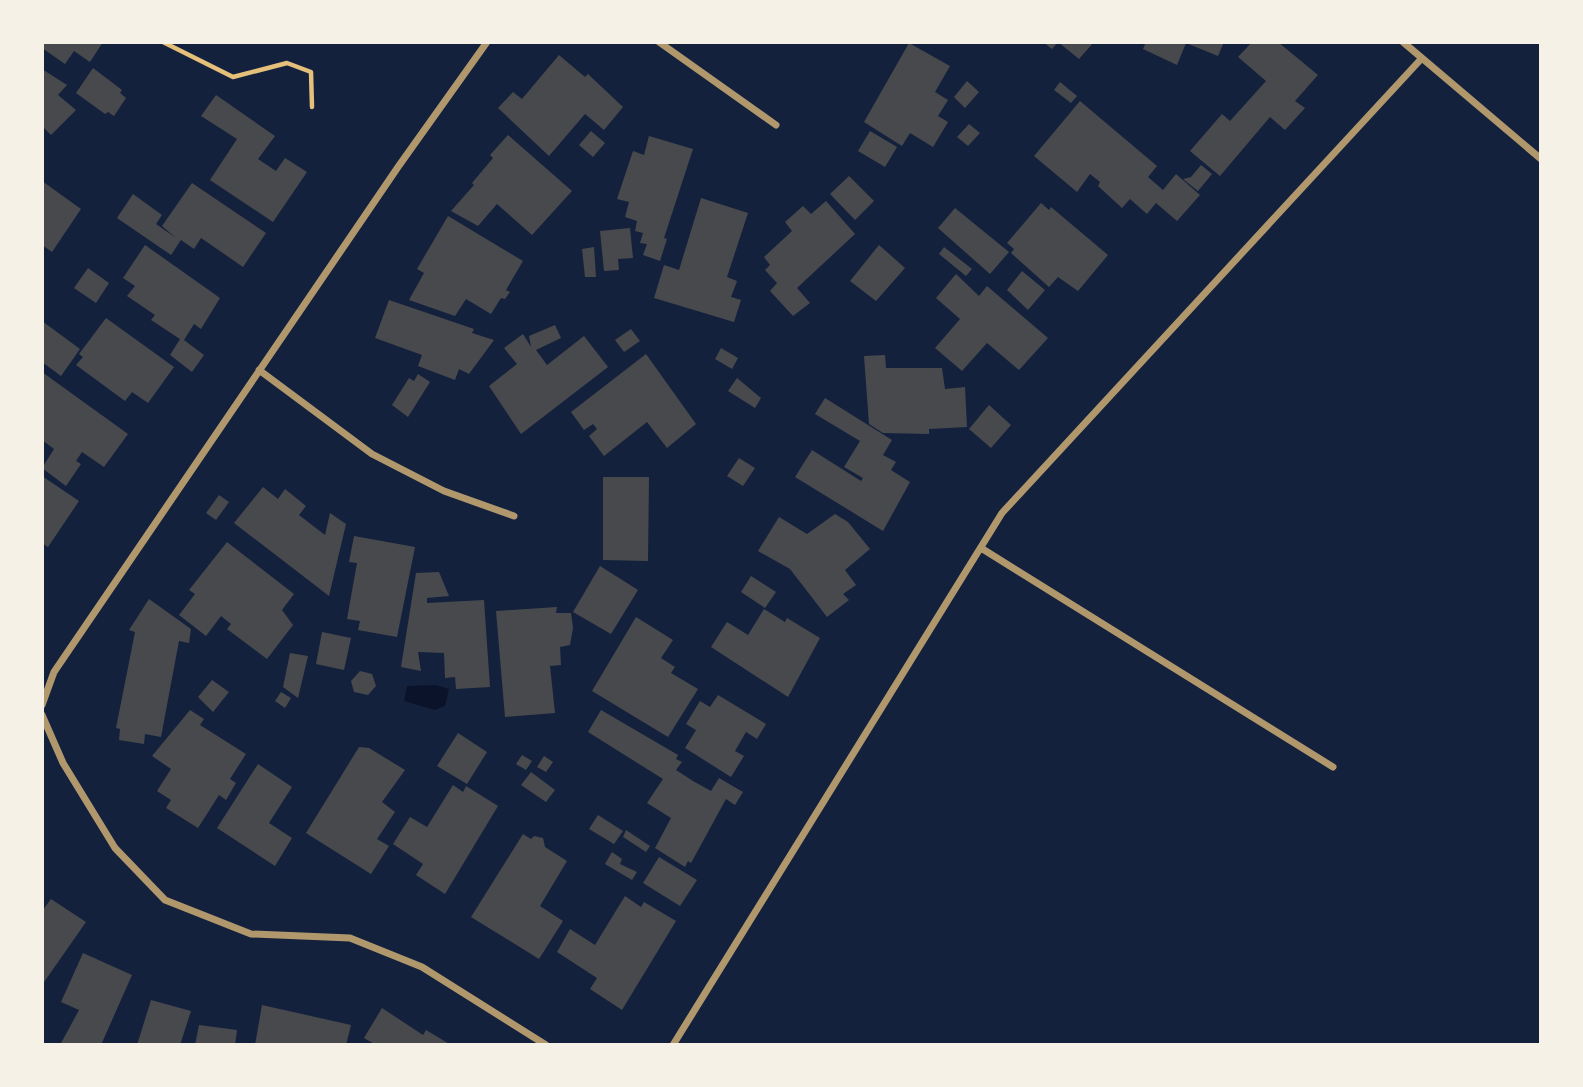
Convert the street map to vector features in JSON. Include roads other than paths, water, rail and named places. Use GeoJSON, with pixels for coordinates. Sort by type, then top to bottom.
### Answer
{"type":"FeatureCollection","features":[{"type":"Feature","properties":{"kind":"street"},"geometry":{"type":"LineString","coordinates":[[42,705],[54,672],[259,370],[487,42]]}},
{"type":"Feature","properties":{"kind":"street"},"geometry":{"type":"LineString","coordinates":[[659,42],[776,125]]}},
{"type":"Feature","properties":{"kind":"street"},"geometry":{"type":"LineString","coordinates":[[1403,42],[1541,159]]}},
{"type":"Feature","properties":{"kind":"street"},"geometry":{"type":"LineString","coordinates":[[673,1045],[1002,513],[1422,58]]}},
{"type":"Feature","properties":{"kind":"street"},"geometry":{"type":"LineString","coordinates":[[259,370],[372,454],[444,491],[514,516]]}},
{"type":"Feature","properties":{"kind":"street"},"geometry":{"type":"LineString","coordinates":[[981,548],[1333,767]]}},
{"type":"Feature","properties":{"kind":"street"},"geometry":{"type":"LineString","coordinates":[[42,715],[63,763],[115,848],[165,900],[251,934],[350,938],[422,967],[546,1045]]}},
{"type":"Feature","properties":{"kind":"water"},"geometry":{"type":"Polygon","coordinates":[[[436,685],[449,689],[445,706],[435,710],[404,701],[407,686],[436,685]]]}}]}
